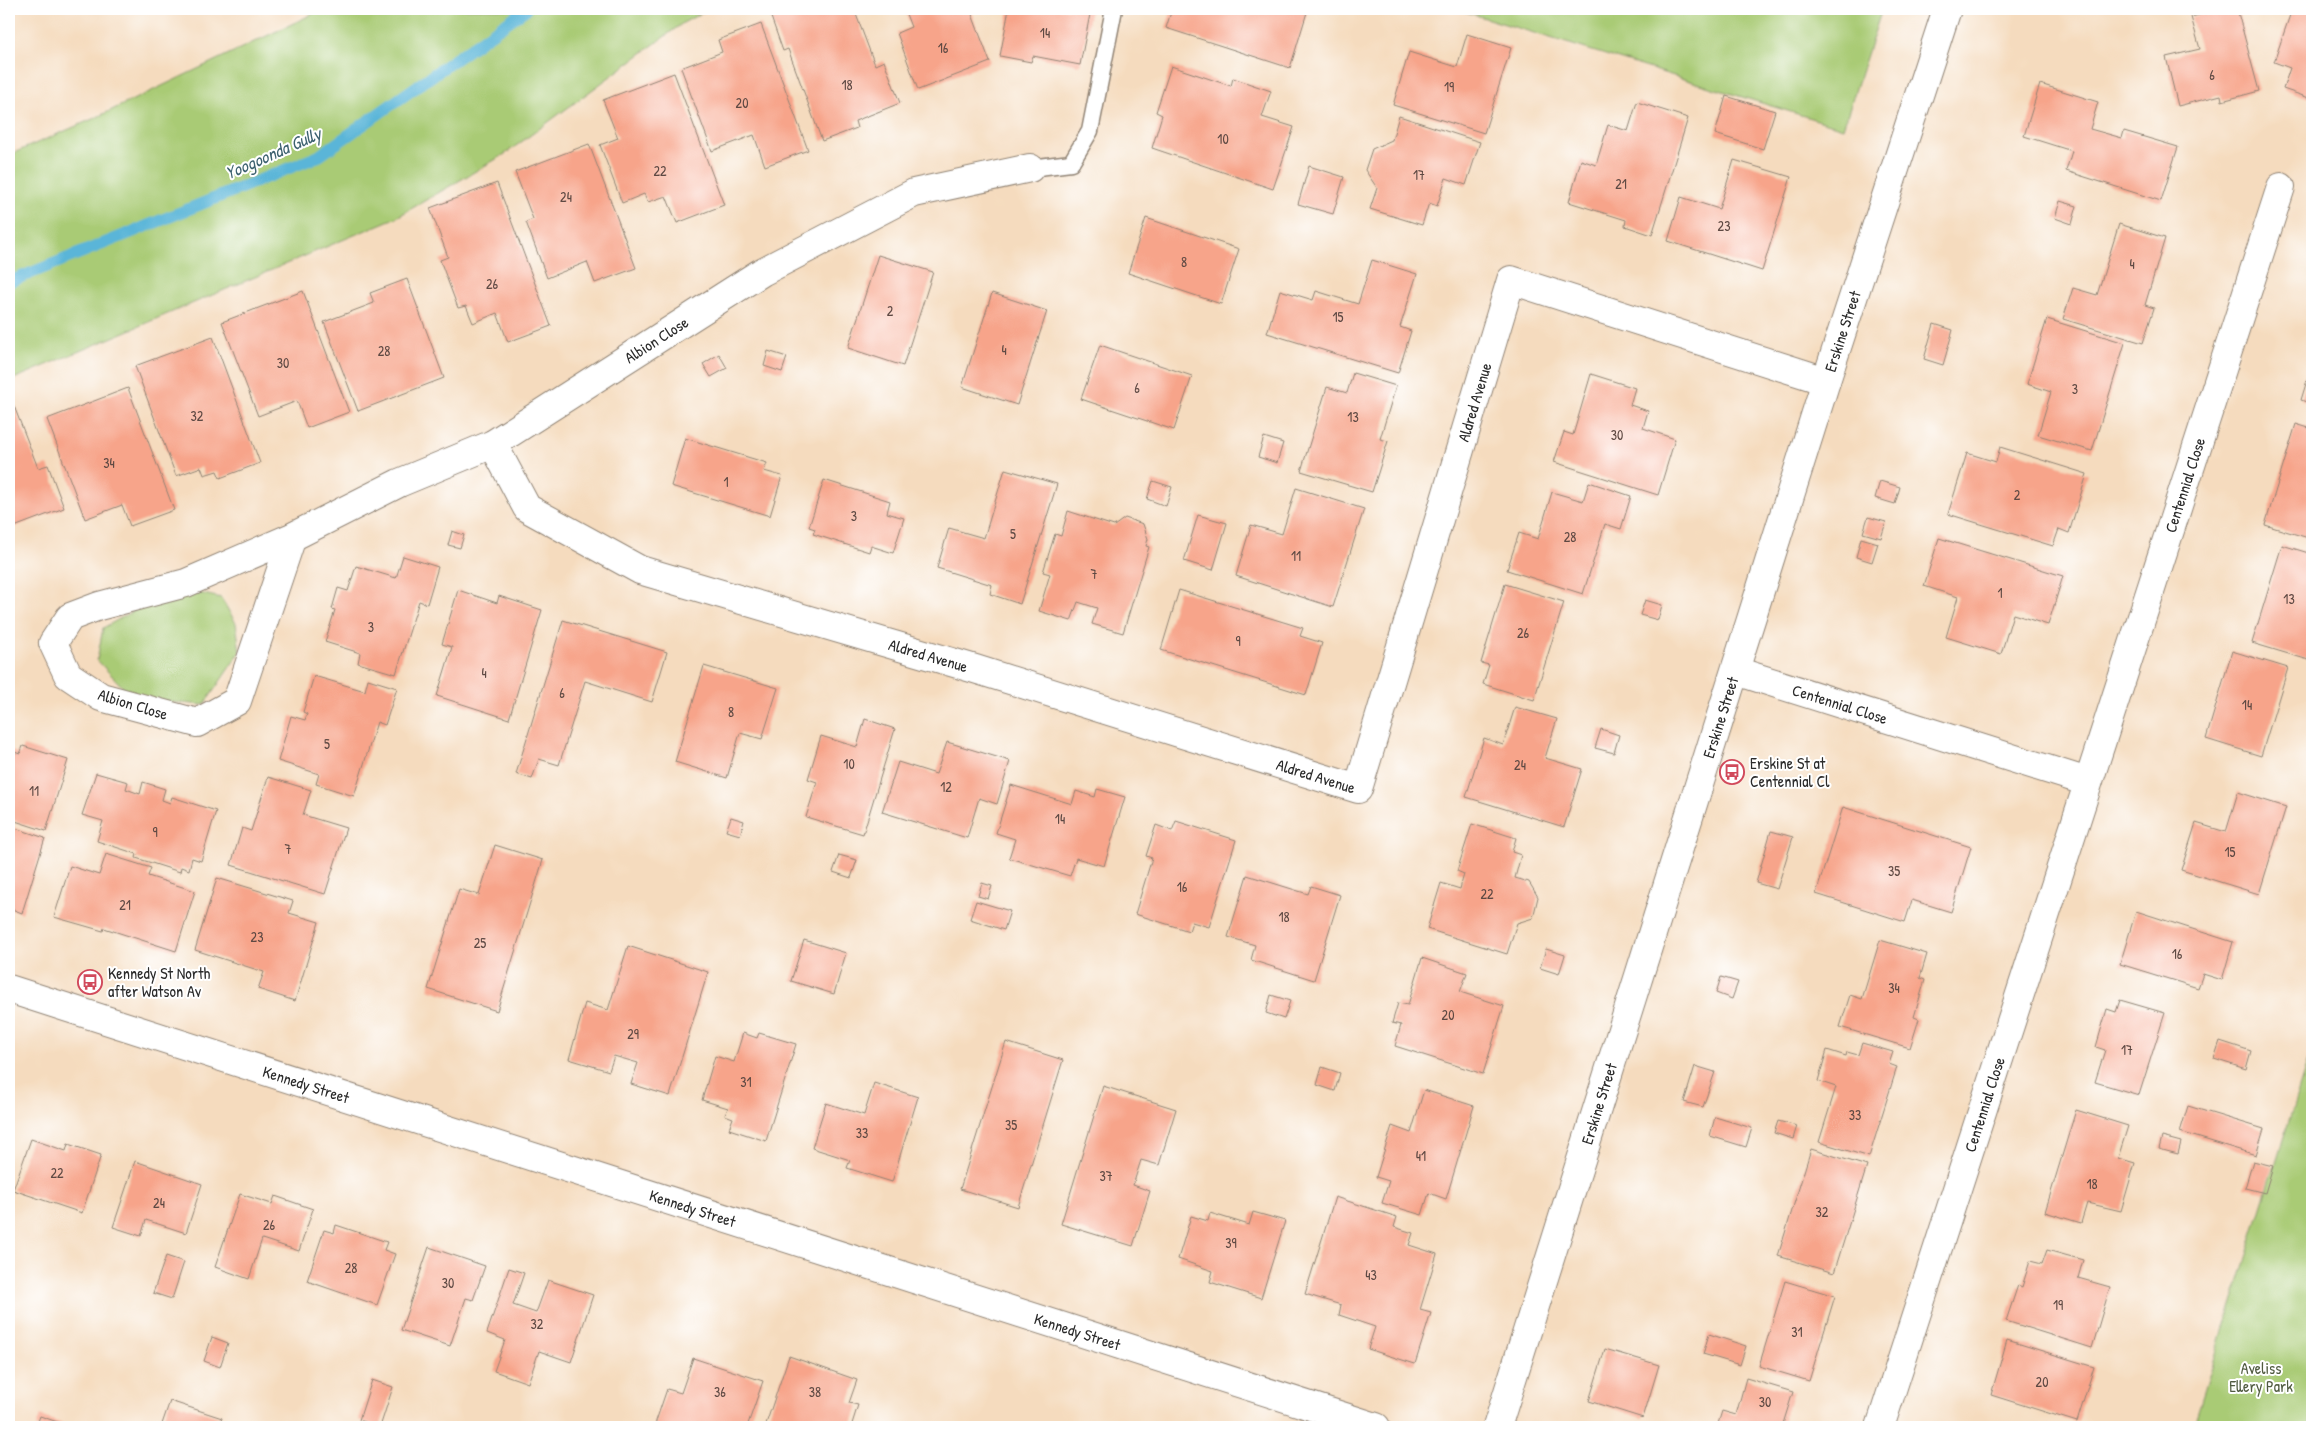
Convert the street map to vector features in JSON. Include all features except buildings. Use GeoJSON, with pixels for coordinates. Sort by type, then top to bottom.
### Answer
{"type":"FeatureCollection","features":[{"type":"Feature","properties":{"kind":"street","name":"Erskine Street"},"geometry":{"type":"LineString","coordinates":[[1497,1427],[1826,381],[1947,9]]}},
{"type":"Feature","properties":{"kind":"street","name":"Albion Close"},"geometry":{"type":"LineString","coordinates":[[292,537],[237,701],[197,723],[101,697],[68,675],[53,643],[70,617],[99,606],[186,583],[292,537],[399,483],[493,444],[762,272],[914,193],[1030,168]]}},
{"type":"Feature","properties":{"kind":"street","name":"Centennial Close"},"geometry":{"type":"LineString","coordinates":[[1880,1427],[2281,187]]}},
{"type":"Feature","properties":{"kind":"street","name":"Aldred Avenue"},"geometry":{"type":"LineString","coordinates":[[493,444],[527,508],[640,570],[975,669],[1358,789],[1511,280],[1826,381]]}},
{"type":"Feature","properties":{"kind":"street","name":"Centennial Close"},"geometry":{"type":"LineString","coordinates":[[1736,671],[2088,782]]}},
{"type":"Feature","properties":{"kind":"street","name":"Kennedy Street"},"geometry":{"type":"LineString","coordinates":[[9,989],[1376,1427]]}},
{"type":"Feature","properties":{"kind":"lane"},"geometry":{"type":"LineString","coordinates":[[1030,168],[1071,164],[1090,131],[1114,9]]}},
{"type":"Feature","properties":{"kind":"green space"},"geometry":{"type":"Polygon","coordinates":[[[323,9],[709,9],[683,23],[505,154],[397,217],[9,381],[9,155],[95,118],[323,9]]]}},
{"type":"Feature","properties":{"kind":"green space"},"geometry":{"type":"Polygon","coordinates":[[[1456,9],[1882,9],[1843,128],[1456,9]]]}},
{"type":"Feature","properties":{"kind":"green space"},"geometry":{"type":"Polygon","coordinates":[[[195,592],[221,598],[236,623],[240,652],[204,705],[134,699],[97,660],[103,628],[162,595],[195,592]]]}},
{"type":"Feature","properties":{"kind":"green space","name":"Aveliss Ellery Park"},"geometry":{"type":"Polygon","coordinates":[[[2312,1047],[2312,1427],[2193,1427],[2312,1047]]]}},
{"type":"Feature","properties":{"kind":"waterway","name":"Yoogoonda Gully"},"geometry":{"type":"LineString","coordinates":[[9,282],[319,156],[526,9]]}},
{"type":"Feature","properties":{"kind":"place","name":"Erskine St at Centennial Cl"},"geometry":{"type":"Point","coordinates":[1732,772]}},
{"type":"Feature","properties":{"kind":"place","name":"Kennedy St North after Watson Av"},"geometry":{"type":"Point","coordinates":[90,982]}}]}
